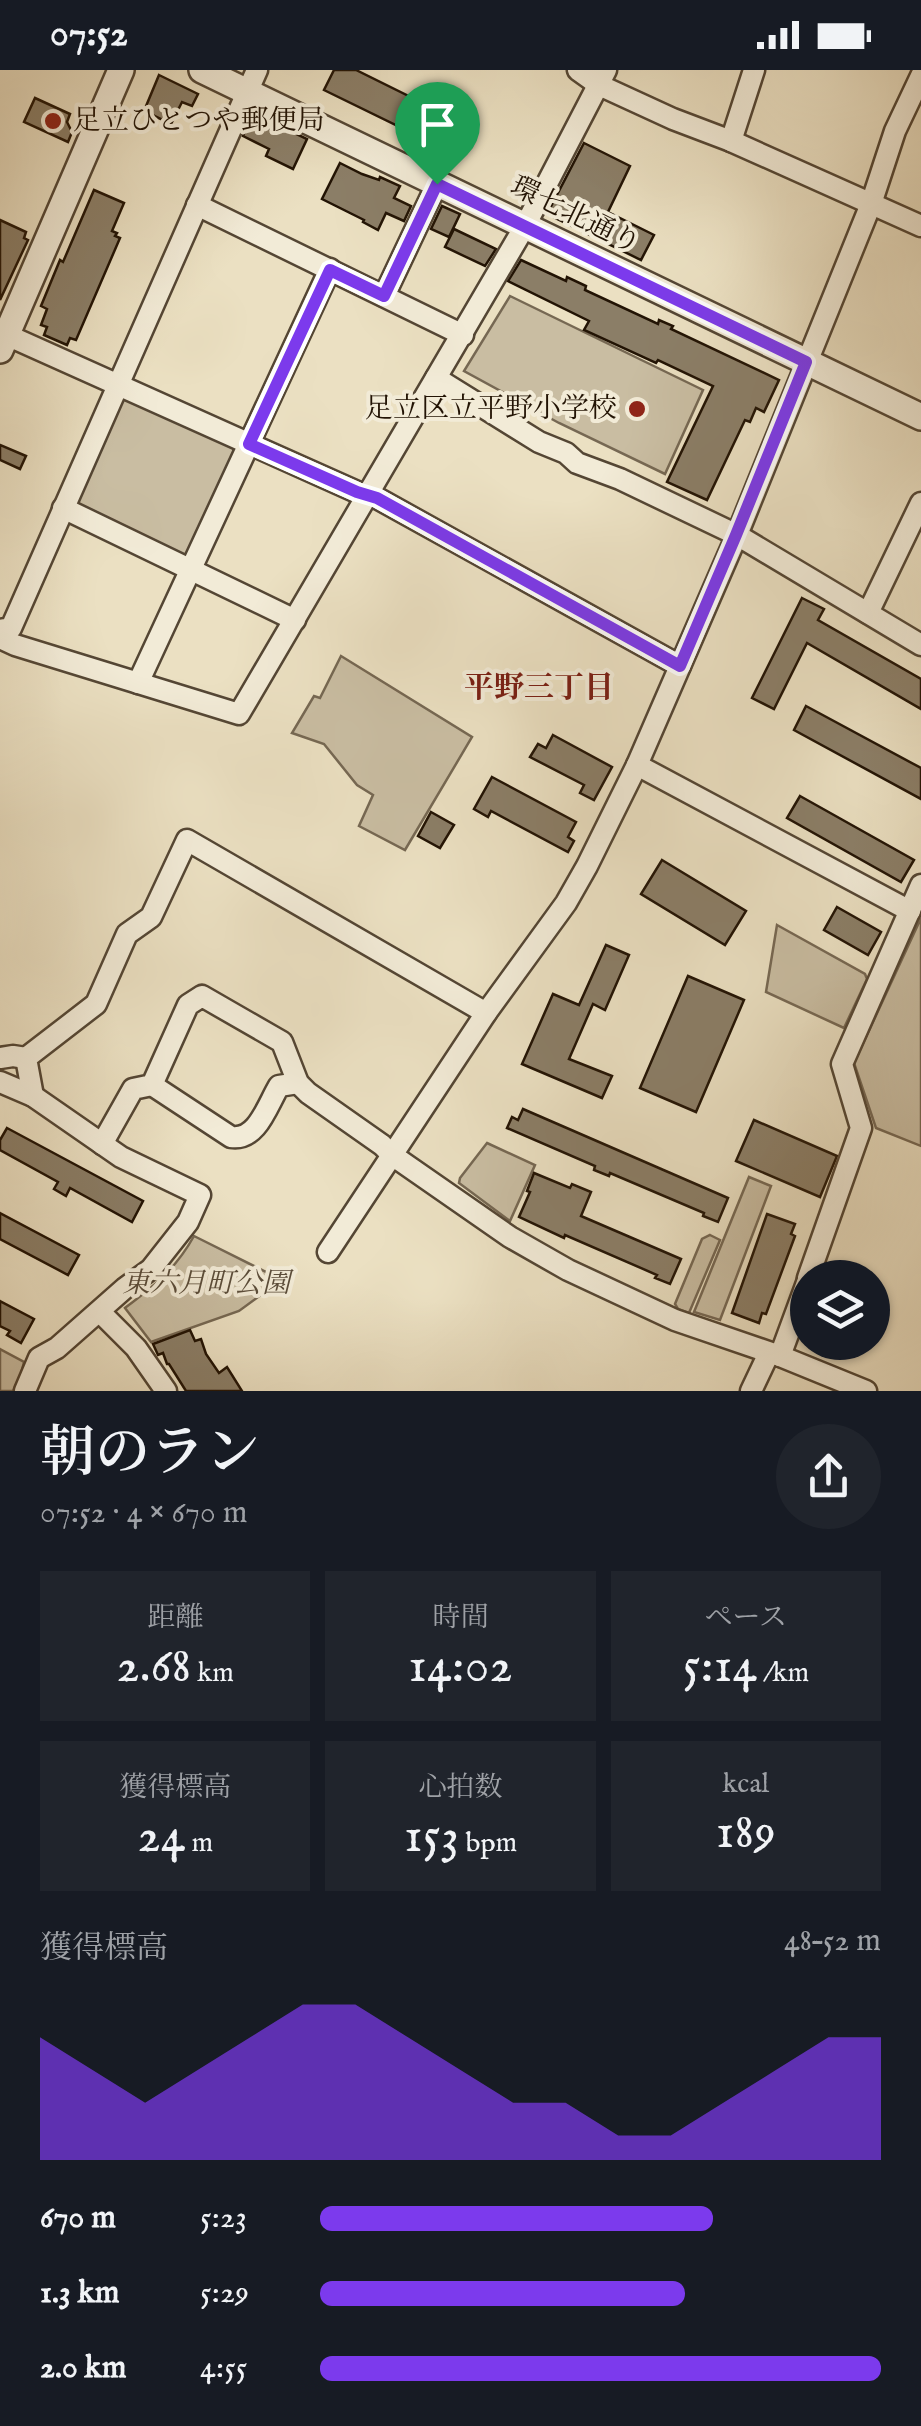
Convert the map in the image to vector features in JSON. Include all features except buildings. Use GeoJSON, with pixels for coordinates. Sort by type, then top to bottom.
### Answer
{"type":"FeatureCollection","features":[{"type":"Feature","properties":{"kind":"street"},"geometry":{"type":"LineString","coordinates":[[121,70],[2,339],[118,384],[368,495],[680,666]]}},
{"type":"Feature","properties":{"kind":"street","name":"環七北通り"},"geometry":{"type":"LineString","coordinates":[[202,70],[252,81],[437,184],[921,417]]}},
{"type":"Feature","properties":{"kind":"street"},"geometry":{"type":"LineString","coordinates":[[578,70],[603,77],[673,119],[731,140],[921,226]]}},
{"type":"Feature","properties":{"kind":"street"},"geometry":{"type":"LineString","coordinates":[[731,140],[754,70]]}},
{"type":"Feature","properties":{"kind":"street"},"geometry":{"type":"LineString","coordinates":[[328,1252],[486,1013],[578,884],[637,765],[736,535],[871,204],[895,131],[921,76]]}},
{"type":"Feature","properties":{"kind":"street"},"geometry":{"type":"LineString","coordinates":[[252,81],[11,628],[0,634],[15,645],[239,714],[463,335],[603,77]]}},
{"type":"Feature","properties":{"kind":"street"},"geometry":{"type":"LineString","coordinates":[[384,296],[437,184]]}},
{"type":"Feature","properties":{"kind":"street"},"geometry":{"type":"LineString","coordinates":[[197,205],[463,335]]}},
{"type":"Feature","properties":{"kind":"street"},"geometry":{"type":"LineString","coordinates":[[138,683],[330,270]]}},
{"type":"Feature","properties":{"kind":"street"},"geometry":{"type":"LineString","coordinates":[[436,378],[577,463],[620,479],[736,535],[921,645]]}},
{"type":"Feature","properties":{"kind":"street"},"geometry":{"type":"LineString","coordinates":[[868,613],[921,503]]}},
{"type":"Feature","properties":{"kind":"street"},"geometry":{"type":"LineString","coordinates":[[63,508],[295,620]]}},
{"type":"Feature","properties":{"kind":"street"},"geometry":{"type":"LineString","coordinates":[[637,765],[910,911]]}},
{"type":"Feature","properties":{"kind":"street"},"geometry":{"type":"LineString","coordinates":[[0,1058],[26,1058],[96,1004],[127,934],[150,917],[187,840],[486,1013]]}},
{"type":"Feature","properties":{"kind":"street"},"geometry":{"type":"LineString","coordinates":[[815,1260],[861,1128],[842,1064],[921,886]]}},
{"type":"Feature","properties":{"kind":"street"},"geometry":{"type":"LineString","coordinates":[[152,1085],[188,1005],[202,996],[282,1042],[298,1082],[308,1093],[510,1237],[568,1270],[675,1320],[866,1391]]}},
{"type":"Feature","properties":{"kind":"street"},"geometry":{"type":"LineString","coordinates":[[26,1058],[33,1096]]}},
{"type":"Feature","properties":{"kind":"street"},"geometry":{"type":"LineString","coordinates":[[0,1082],[33,1096],[121,1156],[200,1195],[188,1222],[151,1269],[57,1348],[39,1358],[24,1391]]}},
{"type":"Feature","properties":{"kind":"street"},"geometry":{"type":"LineString","coordinates":[[102,1144],[133,1090],[152,1085],[231,1137],[242,1138],[252,1134],[279,1086],[298,1082]]}},
{"type":"Feature","properties":{"kind":"street"},"geometry":{"type":"LineString","coordinates":[[100,1312],[136,1348],[166,1391]]}},
{"type":"Feature","properties":{"kind":"street"},"geometry":{"type":"LineString","coordinates":[[751,1391],[774,1355],[790,1319]]}},
{"type":"Feature","properties":{"kind":"green space"},"geometry":{"type":"Polygon","coordinates":[[[510,296],[703,390],[665,474],[464,371],[510,296]]]}},
{"type":"Feature","properties":{"kind":"green space"},"geometry":{"type":"Polygon","coordinates":[[[125,397],[232,446],[235,454],[188,553],[181,556],[77,504],[73,497],[117,400],[125,397]]]}},
{"type":"Feature","properties":{"kind":"green space"},"geometry":{"type":"Polygon","coordinates":[[[341,656],[472,737],[405,850],[359,826],[373,795],[357,785],[324,744],[292,733],[314,696],[320,698],[341,656]]]}},
{"type":"Feature","properties":{"kind":"green space"},"geometry":{"type":"Polygon","coordinates":[[[921,918],[921,1146],[876,1128],[854,1063],[921,918]]]}},
{"type":"Feature","properties":{"kind":"green space"},"geometry":{"type":"Polygon","coordinates":[[[777,925],[865,974],[867,979],[844,1028],[766,992],[777,925]]]}},
{"type":"Feature","properties":{"kind":"green space"},"geometry":{"type":"Polygon","coordinates":[[[487,1143],[535,1165],[510,1221],[459,1183],[487,1143]]]}},
{"type":"Feature","properties":{"kind":"green space"},"geometry":{"type":"Polygon","coordinates":[[[749,1177],[771,1186],[720,1320],[694,1312],[749,1177]]]}},
{"type":"Feature","properties":{"kind":"green space"},"geometry":{"type":"Polygon","coordinates":[[[710,1235],[720,1240],[689,1313],[675,1304],[702,1239],[710,1235]]]}},
{"type":"Feature","properties":{"kind":"green space","name":"東六月町公園"},"geometry":{"type":"Polygon","coordinates":[[[194,1236],[276,1277],[277,1283],[239,1311],[151,1342],[125,1308],[164,1276],[194,1236]]]}},
{"type":"Feature","properties":{"kind":"green space"},"geometry":{"type":"Polygon","coordinates":[[[0,1349],[24,1362],[13,1391],[0,1391],[0,1349]]]}},
{"type":"Feature","properties":{"kind":"place","name":"足立ひとつや郵便局"},"geometry":{"type":"Point","coordinates":[53,121]}},
{"type":"Feature","properties":{"kind":"place","name":"足立区立平野小学校"},"geometry":{"type":"Point","coordinates":[637,409]}},
{"type":"Feature","properties":{"kind":"district","name":"平野三丁目"},"geometry":{"type":"Point","coordinates":[539,689]}},
{"type":"Feature","properties":{"kind":"route"},"geometry":{"type":"LineString","coordinates":[[437,184],[806,362],[680,666],[377,498],[249,444],[330,270],[384,296],[437,184]]}}]}
